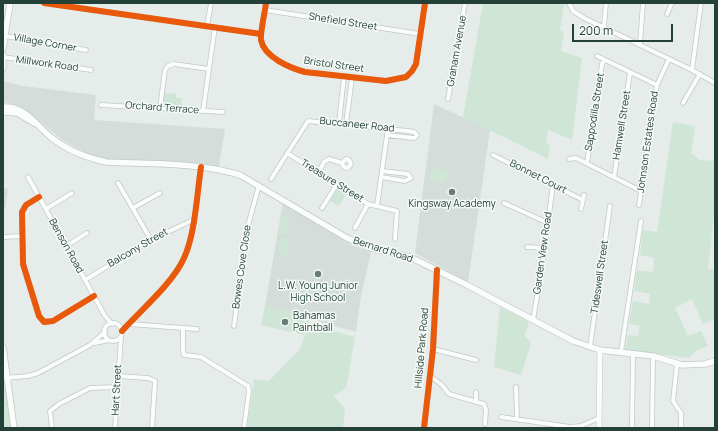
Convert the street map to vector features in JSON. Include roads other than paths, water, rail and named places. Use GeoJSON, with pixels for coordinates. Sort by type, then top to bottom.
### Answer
{"type":"FeatureCollection","features":[{"type":"Feature","properties":{"kind":"main road"},"geometry":{"type":"LineString","coordinates":[[3,48],[4,32],[10,3]]}},
{"type":"Feature","properties":{"kind":"main road"},"geometry":{"type":"LineString","coordinates":[[3,56],[3,68]]}},
{"type":"Feature","properties":{"kind":"main road","name":"Bernard Road"},"geometry":{"type":"LineString","coordinates":[[3,107],[24,112],[34,119],[34,123]]}},
{"type":"Feature","properties":{"kind":"main road","name":"Bernard Road"},"geometry":{"type":"LineString","coordinates":[[3,112],[17,114],[34,123],[54,139],[95,160],[106,162],[201,167],[222,170],[240,175],[260,185],[347,238],[371,248],[410,257],[573,341],[590,347],[600,350],[653,356],[677,364],[694,365],[715,360]]}},
{"type":"Feature","properties":{"kind":"main road"},"geometry":{"type":"LineString","coordinates":[[3,347],[14,428]]}},
{"type":"Feature","properties":{"kind":"street"},"geometry":{"type":"LineString","coordinates":[[44,3],[63,4],[261,34],[266,3]]}},
{"type":"Feature","properties":{"kind":"street"},"geometry":{"type":"LineString","coordinates":[[207,26],[211,3]]}},
{"type":"Feature","properties":{"kind":"street"},"geometry":{"type":"LineString","coordinates":[[420,34],[425,3]]}},
{"type":"Feature","properties":{"kind":"street","name":"Graham Avenue"},"geometry":{"type":"LineString","coordinates":[[448,99],[465,3]]}},
{"type":"Feature","properties":{"kind":"street"},"geometry":{"type":"LineString","coordinates":[[569,3],[573,11],[584,18],[604,26],[715,83]]}},
{"type":"Feature","properties":{"kind":"street"},"geometry":{"type":"LineString","coordinates":[[604,26],[606,3]]}},
{"type":"Feature","properties":{"kind":"street"},"geometry":{"type":"LineString","coordinates":[[640,44],[643,3]]}},
{"type":"Feature","properties":{"kind":"street"},"geometry":{"type":"LineString","coordinates":[[667,14],[672,3]]}},
{"type":"Feature","properties":{"kind":"street"},"geometry":{"type":"LineString","coordinates":[[692,70],[701,3]]}},
{"type":"Feature","properties":{"kind":"street","name":"Shefield Street"},"geometry":{"type":"LineString","coordinates":[[265,10],[420,34]]}},
{"type":"Feature","properties":{"kind":"street"},"geometry":{"type":"LineString","coordinates":[[203,111],[215,27]]}},
{"type":"Feature","properties":{"kind":"street","name":"Village Corner"},"geometry":{"type":"LineString","coordinates":[[4,32],[86,50]]}},
{"type":"Feature","properties":{"kind":"street","name":"Bristol Street"},"geometry":{"type":"LineString","coordinates":[[261,34],[262,43],[267,51],[288,65],[305,72],[386,81],[399,80],[410,74],[416,64],[420,34]]}},
{"type":"Feature","properties":{"kind":"street","name":"Millwork Road"},"geometry":{"type":"LineString","coordinates":[[3,56],[92,70]]}},
{"type":"Feature","properties":{"kind":"street"},"geometry":{"type":"LineString","coordinates":[[597,56],[657,85]]}},
{"type":"Feature","properties":{"kind":"street","name":"Johnson Estates Road"},"geometry":{"type":"LineString","coordinates":[[639,205],[657,85],[669,59]]}},
{"type":"Feature","properties":{"kind":"street","name":"Sappodilla Street"},"geometry":{"type":"LineString","coordinates":[[587,163],[602,64],[604,60]]}},
{"type":"Feature","properties":{"kind":"street"},"geometry":{"type":"LineString","coordinates":[[160,108],[164,70],[168,66],[174,64],[209,69]]}},
{"type":"Feature","properties":{"kind":"street","name":"Hamwell Street"},"geometry":{"type":"LineString","coordinates":[[614,177],[630,73]]}},
{"type":"Feature","properties":{"kind":"street"},"geometry":{"type":"LineString","coordinates":[[683,103],[700,74]]}},
{"type":"Feature","properties":{"kind":"street"},"geometry":{"type":"LineString","coordinates":[[339,123],[344,77]]}},
{"type":"Feature","properties":{"kind":"street"},"geometry":{"type":"LineString","coordinates":[[346,124],[352,78]]}},
{"type":"Feature","properties":{"kind":"street","name":"Orchard Terrace"},"geometry":{"type":"LineString","coordinates":[[100,105],[223,112]]}},
{"type":"Feature","properties":{"kind":"street","name":"Buccaneer Road"},"geometry":{"type":"LineString","coordinates":[[271,179],[308,121],[388,128],[414,132],[417,135],[414,138],[387,135]]}},
{"type":"Feature","properties":{"kind":"street"},"geometry":{"type":"LineString","coordinates":[[377,206],[388,128]]}},
{"type":"Feature","properties":{"kind":"street","name":"Treasure Street"},"geometry":{"type":"LineString","coordinates":[[287,152],[368,204],[398,212],[395,239]]}},
{"type":"Feature","properties":{"kind":"street","name":"Bonnet Court"},"geometry":{"type":"LineString","coordinates":[[493,155],[583,200]]}},
{"type":"Feature","properties":{"kind":"street"},"geometry":{"type":"LineString","coordinates":[[570,159],[576,158],[641,191]]}},
{"type":"Feature","properties":{"kind":"street"},"geometry":{"type":"LineString","coordinates":[[318,172],[326,160],[342,163]]}},
{"type":"Feature","properties":{"kind":"street"},"geometry":{"type":"LineString","coordinates":[[90,344],[116,340],[121,337],[122,331],[181,265],[188,247],[201,167]]}},
{"type":"Feature","properties":{"kind":"street"},"geometry":{"type":"LineString","coordinates":[[381,178],[405,181],[411,178],[408,174],[382,171]]}},
{"type":"Feature","properties":{"kind":"street","name":"Benson Road"},"geometry":{"type":"LineString","coordinates":[[28,177],[105,316]]}},
{"type":"Feature","properties":{"kind":"street"},"geometry":{"type":"LineString","coordinates":[[118,183],[150,240]]}},
{"type":"Feature","properties":{"kind":"street"},"geometry":{"type":"LineString","coordinates":[[322,208],[337,184]]}},
{"type":"Feature","properties":{"kind":"street","name":"Bowes Cove Close"},"geometry":{"type":"LineString","coordinates":[[234,326],[246,233],[260,185]]}},
{"type":"Feature","properties":{"kind":"street","name":"Garden View Road"},"geometry":{"type":"LineString","coordinates":[[533,320],[545,248],[553,185]]}},
{"type":"Feature","properties":{"kind":"street"},"geometry":{"type":"LineString","coordinates":[[46,209],[72,193]]}},
{"type":"Feature","properties":{"kind":"street"},"geometry":{"type":"LineString","coordinates":[[133,208],[160,193]]}},
{"type":"Feature","properties":{"kind":"street"},"geometry":{"type":"LineString","coordinates":[[581,209],[584,195]]}},
{"type":"Feature","properties":{"kind":"street"},"geometry":{"type":"LineString","coordinates":[[39,197],[22,209],[24,269],[38,312],[44,322],[53,321],[94,296]]}},
{"type":"Feature","properties":{"kind":"street"},"geometry":{"type":"LineString","coordinates":[[504,203],[548,223]]}},
{"type":"Feature","properties":{"kind":"street"},"geometry":{"type":"LineString","coordinates":[[355,228],[368,204]]}},
{"type":"Feature","properties":{"kind":"street","name":"Tideswell Street"},"geometry":{"type":"LineString","coordinates":[[590,347],[610,206]]}},
{"type":"Feature","properties":{"kind":"street","name":"Balcony Street"},"geometry":{"type":"LineString","coordinates":[[85,280],[150,240],[193,220]]}},
{"type":"Feature","properties":{"kind":"street"},"geometry":{"type":"LineString","coordinates":[[621,352],[641,221]]}},
{"type":"Feature","properties":{"kind":"street"},"geometry":{"type":"LineString","coordinates":[[66,246],[87,233]]}},
{"type":"Feature","properties":{"kind":"street"},"geometry":{"type":"LineString","coordinates":[[3,237],[22,236]]}},
{"type":"Feature","properties":{"kind":"street"},"geometry":{"type":"LineString","coordinates":[[527,247],[545,248]]}},
{"type":"Feature","properties":{"kind":"street","name":"Hillside Park Road"},"geometry":{"type":"LineString","coordinates":[[424,428],[433,349],[437,270]]}},
{"type":"Feature","properties":{"kind":"street"},"geometry":{"type":"LineString","coordinates":[[105,316],[112,324],[119,326],[128,324],[197,329]]}},
{"type":"Feature","properties":{"kind":"street"},"geometry":{"type":"LineString","coordinates":[[6,378],[28,376],[38,373],[90,344],[105,332],[107,327],[105,316]]}},
{"type":"Feature","properties":{"kind":"street"},"geometry":{"type":"LineString","coordinates":[[107,327],[112,324]]}},
{"type":"Feature","properties":{"kind":"street"},"geometry":{"type":"LineString","coordinates":[[119,326],[122,331]]}},
{"type":"Feature","properties":{"kind":"street"},"geometry":{"type":"LineString","coordinates":[[183,328],[184,355],[201,357],[248,386],[249,391],[244,428]]}},
{"type":"Feature","properties":{"kind":"street"},"geometry":{"type":"LineString","coordinates":[[105,332],[119,351]]}},
{"type":"Feature","properties":{"kind":"street","name":"Hart Street"},"geometry":{"type":"LineString","coordinates":[[115,428],[121,337]]}},
{"type":"Feature","properties":{"kind":"street"},"geometry":{"type":"LineString","coordinates":[[433,349],[476,360]]}},
{"type":"Feature","properties":{"kind":"street"},"geometry":{"type":"LineString","coordinates":[[600,350],[600,428]]}},
{"type":"Feature","properties":{"kind":"street"},"geometry":{"type":"LineString","coordinates":[[632,428],[633,354]]}},
{"type":"Feature","properties":{"kind":"street"},"geometry":{"type":"LineString","coordinates":[[652,428],[653,356]]}},
{"type":"Feature","properties":{"kind":"street"},"geometry":{"type":"LineString","coordinates":[[677,364],[673,400],[681,413],[681,428]]}},
{"type":"Feature","properties":{"kind":"street"},"geometry":{"type":"LineString","coordinates":[[118,376],[148,378],[155,382],[152,428]]}},
{"type":"Feature","properties":{"kind":"street"},"geometry":{"type":"LineString","coordinates":[[430,376],[442,385],[449,394],[476,402],[486,407],[485,424]]}},
{"type":"Feature","properties":{"kind":"street"},"geometry":{"type":"LineString","coordinates":[[52,428],[50,411],[58,404],[90,388],[117,387]]}},
{"type":"Feature","properties":{"kind":"street"},"geometry":{"type":"LineString","coordinates":[[516,387],[517,419]]}},
{"type":"Feature","properties":{"kind":"street"},"geometry":{"type":"LineString","coordinates":[[476,392],[476,402]]}},
{"type":"Feature","properties":{"kind":"street"},"geometry":{"type":"LineString","coordinates":[[501,417],[517,419],[537,426],[577,427],[599,418]]}},
{"type":"Feature","properties":{"kind":"place","name":"Kingsway Academy"},"geometry":{"type":"Point","coordinates":[452,192]}},
{"type":"Feature","properties":{"kind":"place","name":"L.W. Young Junior High School"},"geometry":{"type":"Point","coordinates":[318,274]}},
{"type":"Feature","properties":{"kind":"place","name":"Bahamas Paintball"},"geometry":{"type":"Point","coordinates":[285,322]}}]}
